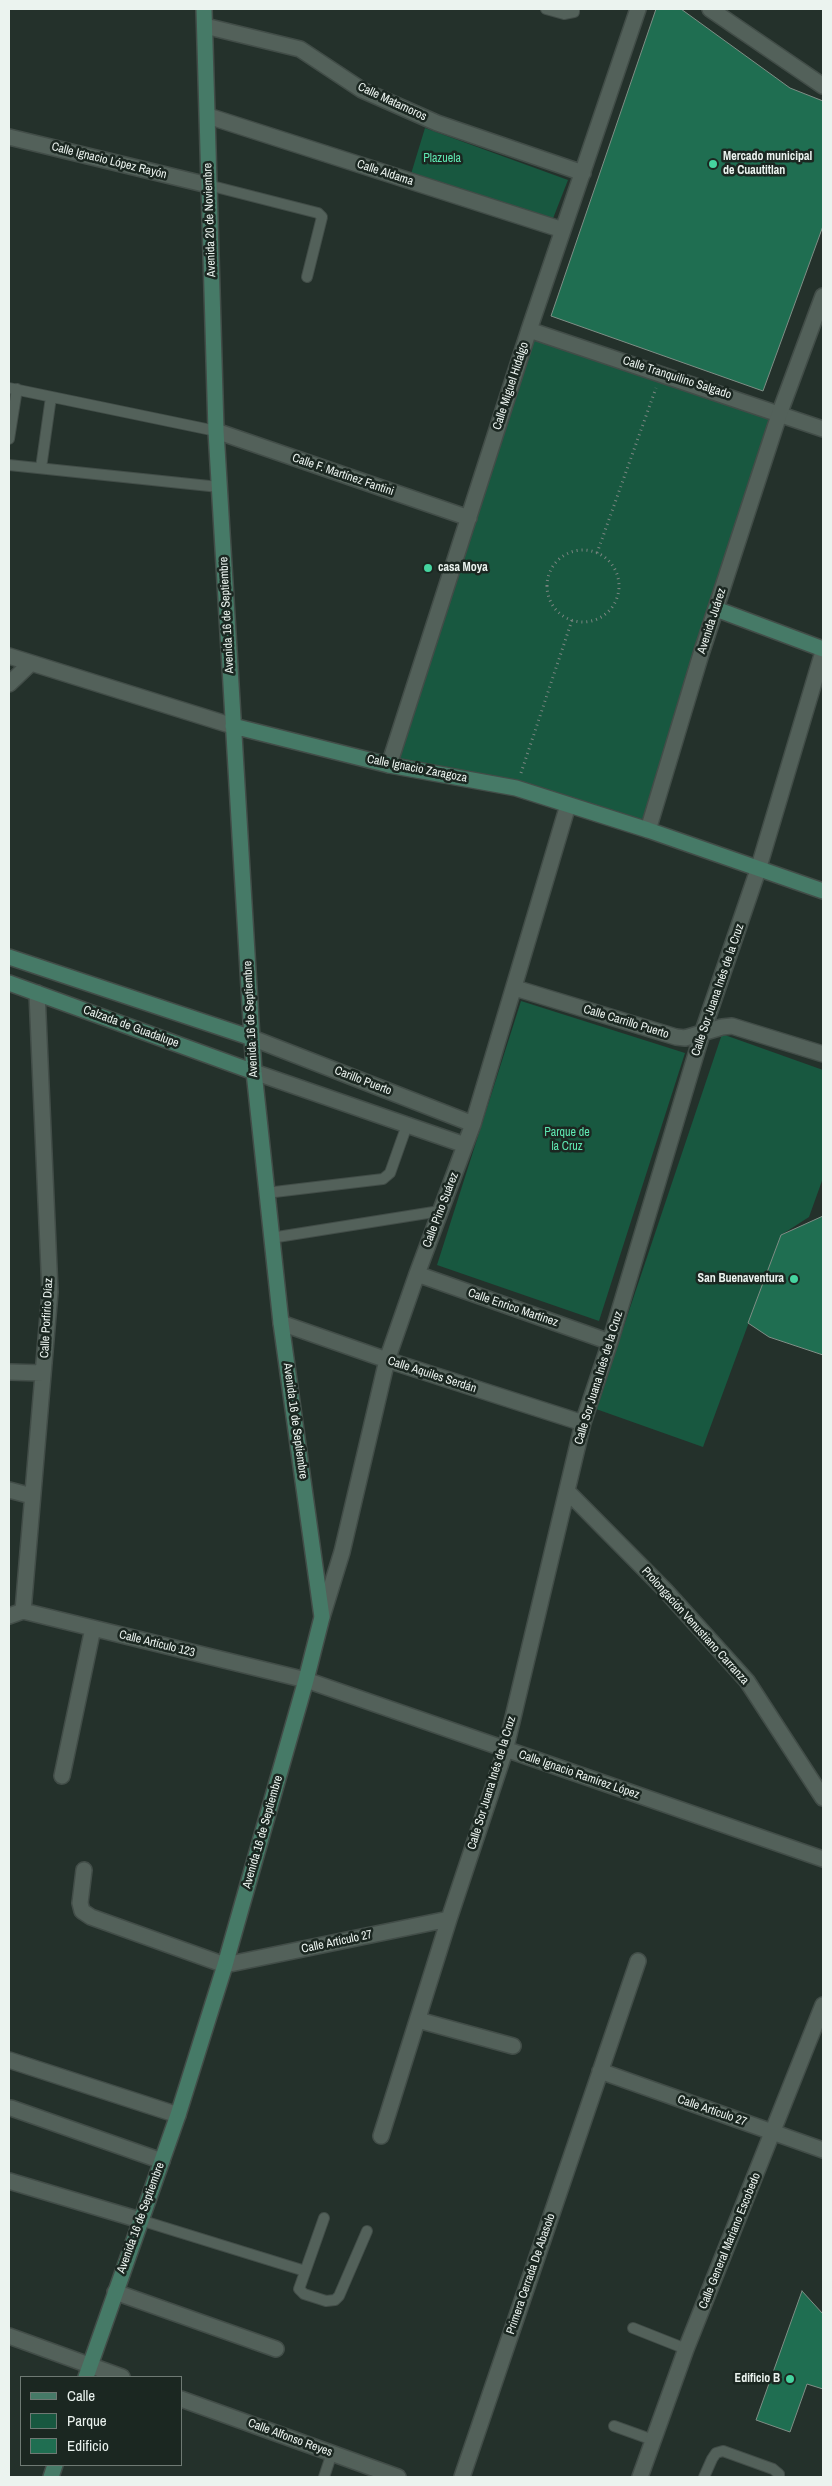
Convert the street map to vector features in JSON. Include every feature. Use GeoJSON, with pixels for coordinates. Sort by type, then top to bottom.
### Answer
{"type":"FeatureCollection","features":[{"type":"Feature","properties":{"kind":"main road","name":"Avenida 20 de Noviembre"},"geometry":{"type":"LineString","coordinates":[[204,9],[216,431]]}},
{"type":"Feature","properties":{"kind":"main road","name":"Avenida 16 de Septiembre"},"geometry":{"type":"LineString","coordinates":[[88,2371],[178,2115],[225,1965],[306,1680],[322,1617],[281,1323],[254,1072],[216,431]]}},
{"type":"Feature","properties":{"kind":"main road"},"geometry":{"type":"LineString","coordinates":[[716,609],[823,650]]}},
{"type":"Feature","properties":{"kind":"main road","name":"Calle Ignacio Zaragoza"},"geometry":{"type":"LineString","coordinates":[[233,726],[389,765],[516,788],[648,830],[758,870],[823,891]]}},
{"type":"Feature","properties":{"kind":"main road"},"geometry":{"type":"LineString","coordinates":[[9,957],[252,1038]]}},
{"type":"Feature","properties":{"kind":"main road","name":"Calzada de Guadalupe"},"geometry":{"type":"LineString","coordinates":[[9,983],[254,1072]]}},
{"type":"Feature","properties":{"kind":"street","name":"Calle Miguel Hidalgo"},"geometry":{"type":"LineString","coordinates":[[389,765],[529,330],[638,9]]}},
{"type":"Feature","properties":{"kind":"street"},"geometry":{"type":"LineString","coordinates":[[710,9],[823,86]]}},
{"type":"Feature","properties":{"kind":"street","name":"Calle Matamoros"},"geometry":{"type":"LineString","coordinates":[[205,26],[300,48],[362,90],[437,122],[583,173]]}},
{"type":"Feature","properties":{"kind":"street","name":"Calle Aldama"},"geometry":{"type":"LineString","coordinates":[[208,116],[563,230]]}},
{"type":"Feature","properties":{"kind":"street","name":"Calle Ignacio López Rayón"},"geometry":{"type":"LineString","coordinates":[[9,137],[208,185]]}},
{"type":"Feature","properties":{"kind":"street","name":"Avenida Juárez"},"geometry":{"type":"LineString","coordinates":[[648,830],[716,609],[780,412],[823,296]]}},
{"type":"Feature","properties":{"kind":"street","name":"Calle Tranquilino Salgado"},"geometry":{"type":"LineString","coordinates":[[529,330],[780,412],[823,428]]}},
{"type":"Feature","properties":{"kind":"street","name":"Calle F. Martínez Fantini"},"geometry":{"type":"LineString","coordinates":[[216,431],[469,518]]}},
{"type":"Feature","properties":{"kind":"street","name":"Calle Sor Juana Inés de la Cruz"},"geometry":{"type":"LineString","coordinates":[[382,2136],[449,1919],[505,1751],[584,1423],[702,1034],[758,870],[823,650]]}},
{"type":"Feature","properties":{"kind":"street","name":"Calle Ignacio Zaragoza"},"geometry":{"type":"LineString","coordinates":[[9,656],[233,726]]}},
{"type":"Feature","properties":{"kind":"street"},"geometry":{"type":"LineString","coordinates":[[9,684],[31,663]]}},
{"type":"Feature","properties":{"kind":"street","name":"Calle Pino Suárez"},"geometry":{"type":"LineString","coordinates":[[322,1617],[342,1552],[387,1360],[473,1124],[568,805]]}},
{"type":"Feature","properties":{"kind":"street","name":"Calle Carrillo Puerto"},"geometry":{"type":"LineString","coordinates":[[515,988],[676,1037],[702,1034],[722,1026],[745,1028],[823,1054]]}},
{"type":"Feature","properties":{"kind":"street","name":"Calle Porfirio Díaz"},"geometry":{"type":"LineString","coordinates":[[16,1614],[32,1496],[50,1292],[37,993]]}},
{"type":"Feature","properties":{"kind":"street","name":"Carillo Puerto"},"geometry":{"type":"LineString","coordinates":[[252,1038],[473,1124]]}},
{"type":"Feature","properties":{"kind":"street"},"geometry":{"type":"LineString","coordinates":[[254,1072],[465,1145]]}},
{"type":"Feature","properties":{"kind":"street","name":"Calle Enrico Martínez"},"geometry":{"type":"LineString","coordinates":[[417,1274],[610,1342]]}},
{"type":"Feature","properties":{"kind":"street","name":"Calle Aquiles Serdán"},"geometry":{"type":"LineString","coordinates":[[281,1323],[387,1360],[584,1423]]}},
{"type":"Feature","properties":{"kind":"street"},"geometry":{"type":"LineString","coordinates":[[9,1372],[43,1373]]}},
{"type":"Feature","properties":{"kind":"street"},"geometry":{"type":"LineString","coordinates":[[9,1490],[32,1496]]}},
{"type":"Feature","properties":{"kind":"street","name":"Prolongación Venustiano Carranza"},"geometry":{"type":"LineString","coordinates":[[568,1492],[665,1590],[747,1681],[823,1798]]}},
{"type":"Feature","properties":{"kind":"street","name":"Calle Artículo 123"},"geometry":{"type":"LineString","coordinates":[[16,1614],[93,1628],[306,1680]]}},
{"type":"Feature","properties":{"kind":"street"},"geometry":{"type":"LineString","coordinates":[[62,1776],[93,1628]]}},
{"type":"Feature","properties":{"kind":"street","name":"Calle Ignacio Ramírez López"},"geometry":{"type":"LineString","coordinates":[[306,1680],[505,1751],[823,1859]]}},
{"type":"Feature","properties":{"kind":"street"},"geometry":{"type":"LineString","coordinates":[[84,1870],[80,1903],[82,1911],[91,1917],[225,1965]]}},
{"type":"Feature","properties":{"kind":"street","name":"Calle Artículo 27"},"geometry":{"type":"LineString","coordinates":[[225,1965],[449,1919]]}},
{"type":"Feature","properties":{"kind":"street","name":"Primera Cerrada De Abasolo"},"geometry":{"type":"LineString","coordinates":[[462,2477],[638,1961]]}},
{"type":"Feature","properties":{"kind":"street","name":"Calle General Mariano Escobedo"},"geometry":{"type":"LineString","coordinates":[[640,2477],[686,2349],[823,2005]]}},
{"type":"Feature","properties":{"kind":"street"},"geometry":{"type":"LineString","coordinates":[[418,2020],[513,2046]]}},
{"type":"Feature","properties":{"kind":"street"},"geometry":{"type":"LineString","coordinates":[[9,2060],[178,2115]]}},
{"type":"Feature","properties":{"kind":"street","name":"Calle Artículo 27"},"geometry":{"type":"LineString","coordinates":[[600,2072],[823,2150]]}},
{"type":"Feature","properties":{"kind":"street"},"geometry":{"type":"LineString","coordinates":[[11,2108],[162,2161]]}},
{"type":"Feature","properties":{"kind":"street"},"geometry":{"type":"LineString","coordinates":[[9,2181],[140,2220]]}},
{"type":"Feature","properties":{"kind":"street"},"geometry":{"type":"LineString","coordinates":[[115,2292],[276,2349]]}},
{"type":"Feature","properties":{"kind":"street"},"geometry":{"type":"LineString","coordinates":[[9,2336],[88,2371],[116,2376]]}},
{"type":"Feature","properties":{"kind":"street","name":"Calle Alfonso Reyes"},"geometry":{"type":"LineString","coordinates":[[182,2399],[398,2477]]}},
{"type":"Feature","properties":{"kind":"lane"},"geometry":{"type":"LineString","coordinates":[[546,9],[564,14],[574,12],[574,9]]}},
{"type":"Feature","properties":{"kind":"lane"},"geometry":{"type":"LineString","coordinates":[[208,185],[318,212],[322,217],[307,277]]}},
{"type":"Feature","properties":{"kind":"lane"},"geometry":{"type":"LineString","coordinates":[[9,439],[13,389],[216,431]]}},
{"type":"Feature","properties":{"kind":"lane"},"geometry":{"type":"LineString","coordinates":[[41,468],[51,396]]}},
{"type":"Feature","properties":{"kind":"lane"},"geometry":{"type":"LineString","coordinates":[[9,465],[219,487]]}},
{"type":"Feature","properties":{"kind":"lane"},"geometry":{"type":"LineString","coordinates":[[266,1193],[383,1179],[390,1173],[407,1125]]}},
{"type":"Feature","properties":{"kind":"lane"},"geometry":{"type":"LineString","coordinates":[[271,1238],[440,1211]]}},
{"type":"Feature","properties":{"kind":"lane"},"geometry":{"type":"LineString","coordinates":[[324,2218],[299,2289],[304,2294],[326,2301],[335,2300],[339,2296],[367,2231]]}},
{"type":"Feature","properties":{"kind":"lane"},"geometry":{"type":"LineString","coordinates":[[140,2220],[305,2271]]}},
{"type":"Feature","properties":{"kind":"lane"},"geometry":{"type":"LineString","coordinates":[[633,2328],[686,2349]]}},
{"type":"Feature","properties":{"kind":"lane"},"geometry":{"type":"LineString","coordinates":[[614,2426],[653,2440]]}},
{"type":"Feature","properties":{"kind":"lane"},"geometry":{"type":"LineString","coordinates":[[704,2477],[716,2454],[723,2451],[773,2469],[779,2474],[779,2477]]}},
{"type":"Feature","properties":{"kind":"lane"},"geometry":{"type":"LineString","coordinates":[[324,2477],[332,2453]]}},
{"type":"Feature","properties":{"kind":"path"},"geometry":{"type":"LineString","coordinates":[[598,553],[661,373]]}},
{"type":"Feature","properties":{"kind":"path"},"geometry":{"type":"LineString","coordinates":[[586,550],[598,553],[608,559],[615,569],[618,593],[613,604],[605,614],[584,622],[572,620],[562,615],[553,607],[546,585],[548,574],[554,563],[563,555],[573,551],[586,550]]}},
{"type":"Feature","properties":{"kind":"path"},"geometry":{"type":"LineString","coordinates":[[516,788],[572,620]]}},
{"type":"Feature","properties":{"kind":"green space","name":"Plazuela"},"geometry":{"type":"Polygon","coordinates":[[[425,128],[568,180],[552,221],[411,174],[425,128]]]}},
{"type":"Feature","properties":{"kind":"green space"},"geometry":{"type":"Polygon","coordinates":[[[529,330],[780,412],[648,830],[516,788],[389,765],[529,330]]]}},
{"type":"Feature","properties":{"kind":"green space","name":"Parque de la Cruz"},"geometry":{"type":"Polygon","coordinates":[[[521,1001],[685,1053],[599,1321],[437,1265],[521,1001]]]}},
{"type":"Feature","properties":{"kind":"green space"},"geometry":{"type":"Polygon","coordinates":[[[722,1034],[823,1070],[823,1178],[809,1217],[781,1235],[703,1447],[596,1409],[722,1034]]]}},
{"type":"Feature","properties":{"kind":"building","name":"Mercado municipal de Cuautitlan"},"geometry":{"type":"Polygon","coordinates":[[[656,9],[681,9],[790,88],[823,101],[823,226],[763,391],[551,316],[656,9]]]}},
{"type":"Feature","properties":{"kind":"building","name":"San Buenaventura"},"geometry":{"type":"Polygon","coordinates":[[[823,1216],[823,1355],[769,1337],[748,1323],[781,1235],[823,1216]]]}},
{"type":"Feature","properties":{"kind":"building","name":"Edificio B"},"geometry":{"type":"Polygon","coordinates":[[[802,2291],[823,2314],[823,2389],[807,2384],[790,2432],[756,2420],[802,2291]]]}},
{"type":"Feature","properties":{"kind":"place","name":"Mercado municipal de Cuautitlan"},"geometry":{"type":"Point","coordinates":[713,164]}},
{"type":"Feature","properties":{"kind":"place","name":"casa Moya"},"geometry":{"type":"Point","coordinates":[428,568]}},
{"type":"Feature","properties":{"kind":"place","name":"San Buenaventura"},"geometry":{"type":"Point","coordinates":[794,1279]}},
{"type":"Feature","properties":{"kind":"place","name":"Edificio B"},"geometry":{"type":"Point","coordinates":[790,2379]}}]}
